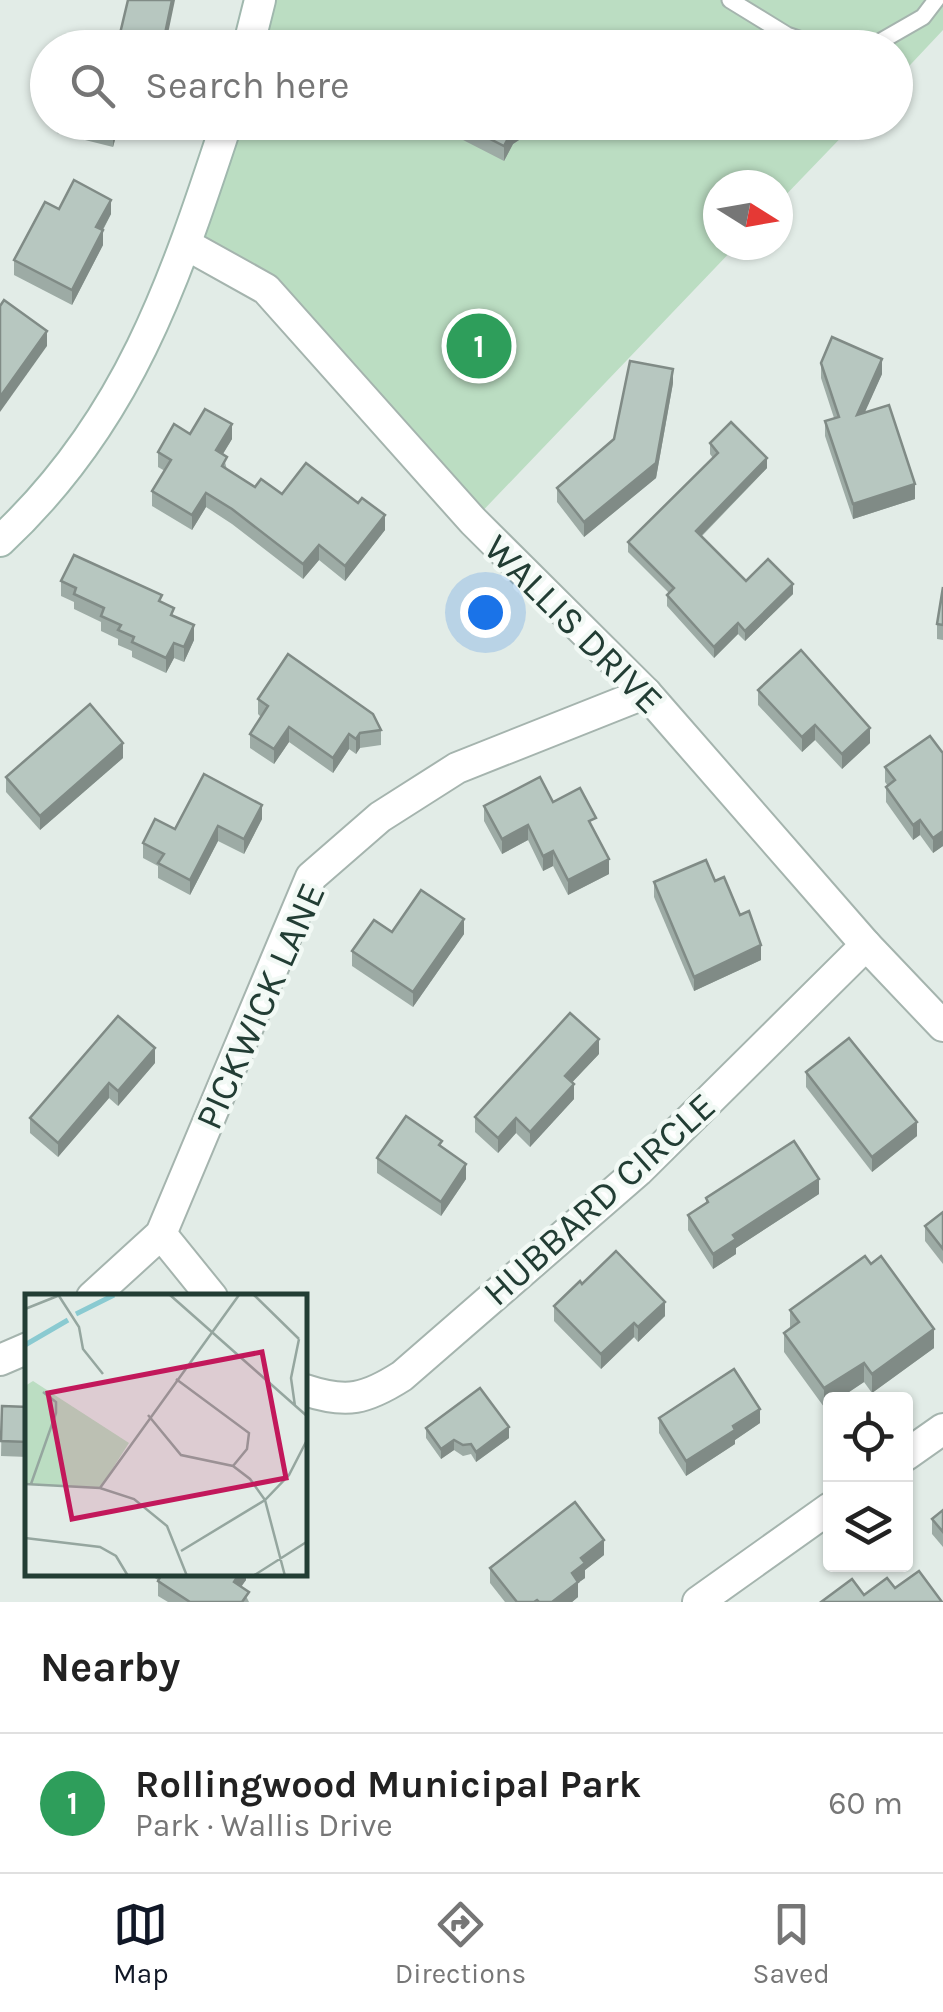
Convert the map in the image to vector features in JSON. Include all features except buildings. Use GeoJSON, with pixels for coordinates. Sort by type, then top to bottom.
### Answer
{"type":"FeatureCollection","features":[{"type":"Feature","properties":{"kind":"street"},"geometry":{"type":"LineString","coordinates":[[252,30],[260,0]]}},
{"type":"Feature","properties":{"kind":"street"},"geometry":{"type":"LineString","coordinates":[[0,541],[61,476],[124,387],[158,318],[187,245],[221,140]]}},
{"type":"Feature","properties":{"kind":"street","name":"WALLIS DRIVE"},"geometry":{"type":"LineString","coordinates":[[187,245],[266,290],[474,521],[646,693],[866,945],[943,1026]]}},
{"type":"Feature","properties":{"kind":"street","name":"PICKWICK LANE"},"geometry":{"type":"LineString","coordinates":[[95,1294],[161,1234],[312,877],[380,817],[457,768],[646,693]]}},
{"type":"Feature","properties":{"kind":"street","name":"HUBBARD CIRCLE"},"geometry":{"type":"LineString","coordinates":[[308,1391],[334,1400],[372,1395],[402,1376],[638,1171],[866,945]]}},
{"type":"Feature","properties":{"kind":"street"},"geometry":{"type":"LineString","coordinates":[[161,1234],[210,1294]]}},
{"type":"Feature","properties":{"kind":"street"},"geometry":{"type":"LineString","coordinates":[[0,1360],[25,1349]]}},
{"type":"Feature","properties":{"kind":"street"},"geometry":{"type":"LineString","coordinates":[[913,1451],[943,1429]]}},
{"type":"Feature","properties":{"kind":"street"},"geometry":{"type":"LineString","coordinates":[[698,1602],[823,1513]]}},
{"type":"Feature","properties":{"kind":"lane"},"geometry":{"type":"LineString","coordinates":[[730,0],[779,30]]}},
{"type":"Feature","properties":{"kind":"lane"},"geometry":{"type":"LineString","coordinates":[[900,30],[923,17],[936,0]]}},
{"type":"Feature","properties":{"kind":"green space"},"geometry":{"type":"Polygon","coordinates":[[[257,0],[943,0],[943,30],[913,62],[913,30],[250,30],[257,0]]]}},
{"type":"Feature","properties":{"kind":"green space"},"geometry":{"type":"Polygon","coordinates":[[[221,140],[839,140],[793,187],[793,170],[703,170],[703,260],[723,260],[473,521],[266,289],[187,245],[221,140]]]}},
{"type":"Feature","properties":{"kind":"place","name":"Rollingwood Municipal Park"},"geometry":{"type":"Point","coordinates":[479,346]}}]}
